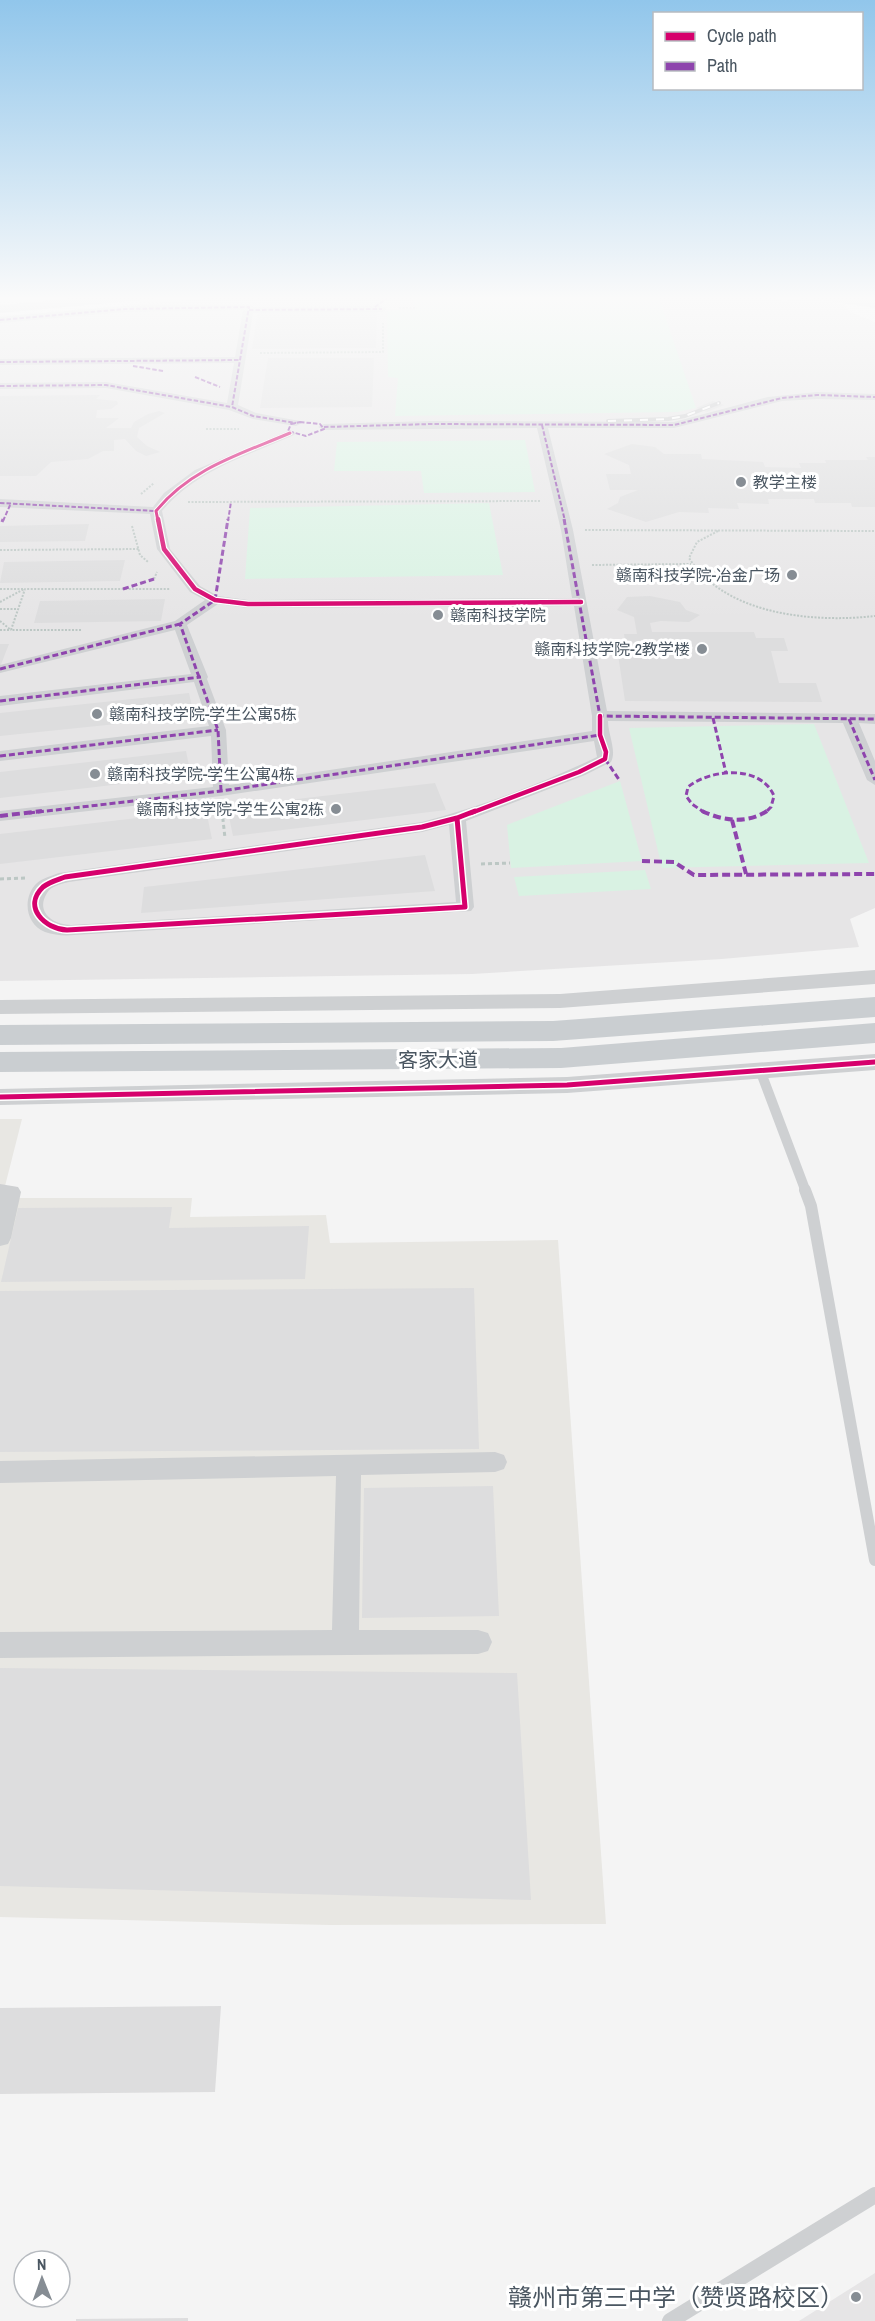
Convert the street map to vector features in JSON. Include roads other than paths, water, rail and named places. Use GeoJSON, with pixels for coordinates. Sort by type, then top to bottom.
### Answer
{"type":"FeatureCollection","features":[{"type":"Feature","properties":{"kind":"main road","name":"客家大道"},"geometry":{"type":"LineString","coordinates":[[0,1035],[554,1031],[875,1007]]}},
{"type":"Feature","properties":{"kind":"main road","name":"客家大道"},"geometry":{"type":"LineString","coordinates":[[0,1062],[561,1058],[875,1034]]}},
{"type":"Feature","properties":{"kind":"street"},"geometry":{"type":"LineString","coordinates":[[211,403],[232,407],[293,428]]}},
{"type":"Feature","properties":{"kind":"street"},"geometry":{"type":"LineString","coordinates":[[581,602],[248,604],[215,600],[195,589],[164,549],[159,507],[168,494],[200,471],[311,422],[324,427],[674,425],[696,422],[754,403]]}},
{"type":"Feature","properties":{"kind":"street"},"geometry":{"type":"LineString","coordinates":[[457,818],[465,907],[75,930],[46,926],[35,910],[35,897],[44,885],[65,877],[422,827],[457,818],[579,772],[605,759],[606,752],[600,735],[600,716],[581,602],[567,530],[542,425]]}},
{"type":"Feature","properties":{"kind":"street"},"geometry":{"type":"LineString","coordinates":[[0,502],[159,507]]}},
{"type":"Feature","properties":{"kind":"street"},"geometry":{"type":"LineString","coordinates":[[0,669],[180,624],[215,600]]}},
{"type":"Feature","properties":{"kind":"street"},"geometry":{"type":"LineString","coordinates":[[180,624],[201,677],[218,730],[221,791]]}},
{"type":"Feature","properties":{"kind":"street"},"geometry":{"type":"LineString","coordinates":[[0,701],[201,677]]}},
{"type":"Feature","properties":{"kind":"street"},"geometry":{"type":"LineString","coordinates":[[600,716],[875,719]]}},
{"type":"Feature","properties":{"kind":"street"},"geometry":{"type":"LineString","coordinates":[[849,719],[875,780]]}},
{"type":"Feature","properties":{"kind":"street"},"geometry":{"type":"LineString","coordinates":[[0,756],[218,730]]}},
{"type":"Feature","properties":{"kind":"street"},"geometry":{"type":"LineString","coordinates":[[0,816],[221,791],[600,735]]}},
{"type":"Feature","properties":{"kind":"street"},"geometry":{"type":"LineString","coordinates":[[0,1007],[560,1001],[875,977]]}},
{"type":"Feature","properties":{"kind":"street"},"geometry":{"type":"LineString","coordinates":[[0,1097],[567,1085],[875,1062]]}},
{"type":"Feature","properties":{"kind":"street"},"geometry":{"type":"LineString","coordinates":[[0,1192],[10,1192],[0,1238]]}},
{"type":"Feature","properties":{"kind":"street"},"geometry":{"type":"LineString","coordinates":[[0,1472],[495,1462]]}},
{"type":"Feature","properties":{"kind":"street"},"geometry":{"type":"LineString","coordinates":[[345,1643],[349,1464]]}},
{"type":"Feature","properties":{"kind":"street"},"geometry":{"type":"LineString","coordinates":[[0,1645],[478,1642]]}},
{"type":"Feature","properties":{"kind":"lane"},"geometry":{"type":"LineString","coordinates":[[760,1070],[811,1206],[875,1560]]}},
{"type":"Feature","properties":{"kind":"lane"},"geometry":{"type":"LineString","coordinates":[[670,2321],[875,2195]]}},
{"type":"Feature","properties":{"kind":"railway"},"geometry":{"type":"LineString","coordinates":[[608,421],[668,419],[685,416],[718,403]]}},
{"type":"Feature","properties":{"kind":"place","name":"教学主楼"},"geometry":{"type":"Point","coordinates":[741,482]}},
{"type":"Feature","properties":{"kind":"place","name":"赣南科技学院-冶金广场"},"geometry":{"type":"Point","coordinates":[792,575]}},
{"type":"Feature","properties":{"kind":"place","name":"赣南科技学院"},"geometry":{"type":"Point","coordinates":[438,615]}},
{"type":"Feature","properties":{"kind":"place","name":"赣南科技学院-2教学楼"},"geometry":{"type":"Point","coordinates":[702,649]}},
{"type":"Feature","properties":{"kind":"place","name":"赣南科技学院-学生公寓5栋"},"geometry":{"type":"Point","coordinates":[97,714]}},
{"type":"Feature","properties":{"kind":"place","name":"赣南科技学院-学生公寓4栋"},"geometry":{"type":"Point","coordinates":[95,774]}},
{"type":"Feature","properties":{"kind":"place","name":"赣南科技学院-学生公寓2栋"},"geometry":{"type":"Point","coordinates":[336,809]}},
{"type":"Feature","properties":{"kind":"place","name":"赣州市第三中学（赞贤路校区）"},"geometry":{"type":"Point","coordinates":[856,2297]}}]}
